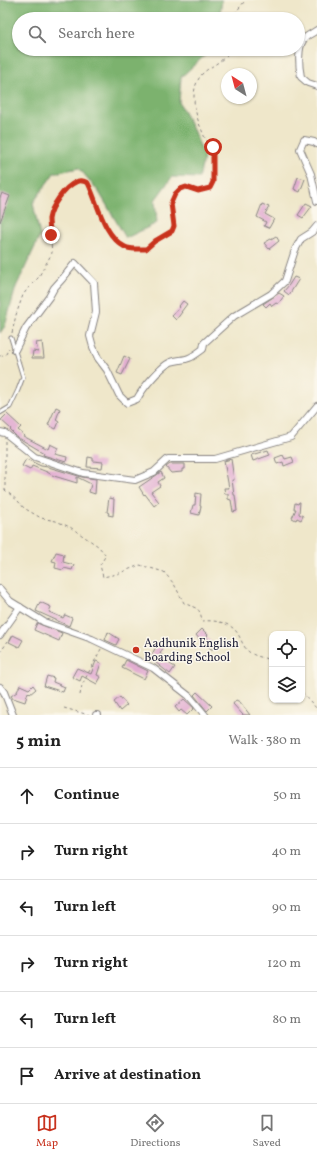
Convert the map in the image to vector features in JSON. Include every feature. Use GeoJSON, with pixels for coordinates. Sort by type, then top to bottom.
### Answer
{"type":"FeatureCollection","features":[{"type":"Feature","properties":{"kind":"street"},"geometry":{"type":"LineString","coordinates":[[305,38],[317,30]]}},
{"type":"Feature","properties":{"kind":"street"},"geometry":{"type":"LineString","coordinates":[[299,56],[301,77],[308,83],[317,86]]}},
{"type":"Feature","properties":{"kind":"street"},"geometry":{"type":"LineString","coordinates":[[317,144],[304,140],[300,149],[311,174],[317,201]]}},
{"type":"Feature","properties":{"kind":"street"},"geometry":{"type":"LineString","coordinates":[[15,350],[26,328],[54,288],[75,263],[94,283],[96,312],[90,336],[98,358],[119,395],[127,403],[137,399],[141,392],[164,366],[172,362],[191,357],[198,353],[203,349],[204,343],[234,316],[271,294],[286,281],[295,250],[301,239],[312,232],[317,226]]}},
{"type":"Feature","properties":{"kind":"street"},"geometry":{"type":"LineString","coordinates":[[3,432],[35,457],[83,473],[135,480],[154,472],[168,459],[215,460],[291,437],[317,406]]}},
{"type":"Feature","properties":{"kind":"street"},"geometry":{"type":"LineString","coordinates":[[0,589],[10,601],[44,622],[154,668],[189,696],[205,715]]}},
{"type":"Feature","properties":{"kind":"street"},"geometry":{"type":"LineString","coordinates":[[0,635],[20,607]]}},
{"type":"Feature","properties":{"kind":"street"},"geometry":{"type":"LineString","coordinates":[[0,687],[4,692],[13,715]]}},
{"type":"Feature","properties":{"kind":"lane"},"geometry":{"type":"LineString","coordinates":[[0,413],[10,407],[23,376],[11,338]]}},
{"type":"Feature","properties":{"kind":"path"},"geometry":{"type":"LineString","coordinates":[[236,12],[245,0]]}},
{"type":"Feature","properties":{"kind":"path"},"geometry":{"type":"LineString","coordinates":[[0,356],[6,354],[10,346],[16,315],[23,295],[38,278],[52,253],[49,220],[51,213],[60,197],[76,181],[88,183],[106,225],[114,238],[126,248],[146,249],[155,241],[172,231],[174,226],[171,203],[175,194],[180,189],[186,187],[198,191],[210,188],[214,175],[213,147],[204,137],[195,107],[194,94],[197,81],[203,73],[226,56]]}},
{"type":"Feature","properties":{"kind":"path"},"geometry":{"type":"LineString","coordinates":[[3,432],[5,490],[24,508],[41,518],[56,521],[70,527],[98,546],[106,555],[100,565],[103,577],[117,574],[140,564],[164,572],[174,584],[184,603],[197,608],[201,612],[202,621],[213,620],[226,623],[237,632],[247,651],[269,660]]}},
{"type":"Feature","properties":{"kind":"path"},"geometry":{"type":"LineString","coordinates":[[0,653],[8,641]]}},
{"type":"Feature","properties":{"kind":"path"},"geometry":{"type":"LineString","coordinates":[[80,695],[82,685],[102,645]]}},
{"type":"Feature","properties":{"kind":"path"},"geometry":{"type":"LineString","coordinates":[[305,695],[317,709]]}},
{"type":"Feature","properties":{"kind":"path"},"geometry":{"type":"LineString","coordinates":[[64,708],[90,715]]}},
{"type":"Feature","properties":{"kind":"green space"},"geometry":{"type":"Polygon","coordinates":[[[0,0],[222,0],[220,12],[12,12],[12,56],[204,56],[181,77],[179,102],[196,136],[204,157],[199,178],[172,177],[155,200],[157,223],[126,238],[99,192],[79,168],[54,173],[33,203],[40,236],[16,287],[5,326],[0,333],[0,0]]]}},
{"type":"Feature","properties":{"kind":"building"},"geometry":{"type":"Polygon","coordinates":[[[298,177],[305,179],[300,192],[294,189],[298,177]]]}},
{"type":"Feature","properties":{"kind":"building"},"geometry":{"type":"Polygon","coordinates":[[[2,193],[10,196],[0,222],[0,198],[2,193]]]}},
{"type":"Feature","properties":{"kind":"building"},"geometry":{"type":"Polygon","coordinates":[[[306,203],[312,206],[303,218],[298,215],[306,203]]]}},
{"type":"Feature","properties":{"kind":"building"},"geometry":{"type":"Polygon","coordinates":[[[262,204],[269,207],[265,214],[274,219],[269,228],[264,226],[266,222],[257,217],[262,204]]]}},
{"type":"Feature","properties":{"kind":"building"},"geometry":{"type":"Polygon","coordinates":[[[276,236],[279,241],[269,249],[264,243],[276,236]]]}},
{"type":"Feature","properties":{"kind":"building"},"geometry":{"type":"Polygon","coordinates":[[[294,277],[299,279],[289,295],[284,291],[294,277]]]}},
{"type":"Feature","properties":{"kind":"building"},"geometry":{"type":"Polygon","coordinates":[[[279,293],[284,296],[278,304],[276,303],[272,306],[270,303],[266,307],[263,304],[279,293]]]}},
{"type":"Feature","properties":{"kind":"building"},"geometry":{"type":"Polygon","coordinates":[[[183,301],[187,304],[176,320],[172,316],[183,301]]]}},
{"type":"Feature","properties":{"kind":"building"},"geometry":{"type":"Polygon","coordinates":[[[42,342],[44,358],[32,358],[33,351],[38,352],[36,343],[42,342]]]}},
{"type":"Feature","properties":{"kind":"building"},"geometry":{"type":"Polygon","coordinates":[[[124,356],[130,359],[122,375],[117,373],[124,356]]]}},
{"type":"Feature","properties":{"kind":"building"},"geometry":{"type":"Polygon","coordinates":[[[56,407],[60,409],[56,420],[59,422],[56,429],[48,425],[56,407]]]}},
{"type":"Feature","properties":{"kind":"building"},"geometry":{"type":"Polygon","coordinates":[[[7,414],[21,427],[18,430],[24,435],[23,436],[48,449],[50,444],[58,448],[55,454],[67,457],[66,462],[43,455],[44,453],[17,437],[1,420],[7,414]]]}},
{"type":"Feature","properties":{"kind":"building"},"geometry":{"type":"Polygon","coordinates":[[[268,450],[270,455],[253,461],[251,455],[268,450]]]}},
{"type":"Feature","properties":{"kind":"building"},"geometry":{"type":"Polygon","coordinates":[[[283,455],[285,459],[292,457],[294,462],[284,466],[283,462],[277,464],[275,458],[283,455]]]}},
{"type":"Feature","properties":{"kind":"building"},"geometry":{"type":"Polygon","coordinates":[[[88,457],[93,458],[93,461],[103,462],[102,468],[87,467],[88,457]]]}},
{"type":"Feature","properties":{"kind":"building"},"geometry":{"type":"Polygon","coordinates":[[[26,459],[41,466],[82,477],[96,479],[95,494],[89,492],[91,484],[77,477],[77,483],[54,476],[32,466],[30,470],[22,466],[26,459]]]}},
{"type":"Feature","properties":{"kind":"building"},"geometry":{"type":"Polygon","coordinates":[[[231,459],[234,480],[232,480],[237,511],[233,512],[231,500],[228,499],[228,494],[225,494],[224,488],[229,488],[224,461],[231,459]]]}},
{"type":"Feature","properties":{"kind":"building"},"geometry":{"type":"Polygon","coordinates":[[[170,464],[185,464],[185,469],[182,469],[182,472],[171,473],[166,467],[170,464]]]}},
{"type":"Feature","properties":{"kind":"building"},"geometry":{"type":"Polygon","coordinates":[[[161,472],[164,478],[158,482],[160,486],[151,492],[159,502],[154,506],[139,487],[161,472]]]}},
{"type":"Feature","properties":{"kind":"building"},"geometry":{"type":"Polygon","coordinates":[[[196,493],[201,494],[199,515],[191,513],[193,505],[195,505],[196,493]]]}},
{"type":"Feature","properties":{"kind":"building"},"geometry":{"type":"Polygon","coordinates":[[[109,498],[114,499],[113,516],[108,515],[109,513],[107,512],[109,498]]]}},
{"type":"Feature","properties":{"kind":"building"},"geometry":{"type":"Polygon","coordinates":[[[299,502],[299,514],[303,516],[301,520],[297,518],[296,520],[292,518],[296,509],[294,509],[295,503],[298,504],[299,502]]]}},
{"type":"Feature","properties":{"kind":"building"},"geometry":{"type":"Polygon","coordinates":[[[56,552],[64,554],[63,562],[74,565],[72,570],[55,568],[56,562],[52,561],[56,552]]]}},
{"type":"Feature","properties":{"kind":"building"},"geometry":{"type":"Polygon","coordinates":[[[40,602],[51,607],[49,612],[63,618],[65,615],[72,618],[69,626],[36,611],[40,602]]]}},
{"type":"Feature","properties":{"kind":"building"},"geometry":{"type":"Polygon","coordinates":[[[37,623],[62,633],[59,641],[34,630],[37,623]]]}},
{"type":"Feature","properties":{"kind":"building"},"geometry":{"type":"Polygon","coordinates":[[[202,629],[208,635],[206,637],[215,646],[213,649],[211,649],[202,640],[201,641],[196,635],[202,629]]]}},
{"type":"Feature","properties":{"kind":"building"},"geometry":{"type":"Polygon","coordinates":[[[108,632],[119,639],[116,645],[105,640],[108,632]]]}},
{"type":"Feature","properties":{"kind":"building"},"geometry":{"type":"Polygon","coordinates":[[[13,635],[23,640],[19,647],[9,642],[13,635]]]}},
{"type":"Feature","properties":{"kind":"building"},"geometry":{"type":"Polygon","coordinates":[[[158,643],[164,646],[160,654],[166,658],[165,661],[175,667],[170,674],[150,658],[158,643]]]}},
{"type":"Feature","properties":{"kind":"building"},"geometry":{"type":"Polygon","coordinates":[[[126,660],[148,671],[144,679],[122,668],[126,660]]]}},
{"type":"Feature","properties":{"kind":"building"},"geometry":{"type":"Polygon","coordinates":[[[96,661],[101,663],[97,675],[101,677],[97,684],[82,676],[80,681],[72,677],[77,668],[91,674],[96,661]]]}},
{"type":"Feature","properties":{"kind":"building"},"geometry":{"type":"Polygon","coordinates":[[[47,676],[54,678],[53,682],[65,687],[63,692],[44,686],[47,676]]]}},
{"type":"Feature","properties":{"kind":"building"},"geometry":{"type":"Polygon","coordinates":[[[20,685],[29,689],[33,685],[36,689],[30,694],[28,692],[25,702],[16,699],[14,700],[11,696],[17,692],[20,685]]]}},
{"type":"Feature","properties":{"kind":"building"},"geometry":{"type":"Polygon","coordinates":[[[197,692],[212,706],[207,711],[194,695],[197,692]]]}},
{"type":"Feature","properties":{"kind":"building"},"geometry":{"type":"Polygon","coordinates":[[[120,697],[127,705],[120,711],[114,702],[120,697]]]}},
{"type":"Feature","properties":{"kind":"building"},"geometry":{"type":"Polygon","coordinates":[[[184,699],[194,708],[187,715],[181,710],[179,712],[175,707],[184,699]]]}},
{"type":"Feature","properties":{"kind":"building"},"geometry":{"type":"Polygon","coordinates":[[[236,700],[240,702],[250,715],[243,715],[233,704],[236,700]]]}},
{"type":"Feature","properties":{"kind":"place","name":"Aadhunik English Boarding School"},"geometry":{"type":"Point","coordinates":[136,650]}},
{"type":"Feature","properties":{"kind":"route"},"geometry":{"type":"LineString","coordinates":[[51,235],[49,220],[55,204],[76,181],[83,181],[88,183],[106,225],[114,238],[126,248],[146,249],[155,241],[172,231],[174,219],[171,203],[175,194],[180,189],[186,187],[198,191],[210,188],[213,182],[213,147]]}}]}
